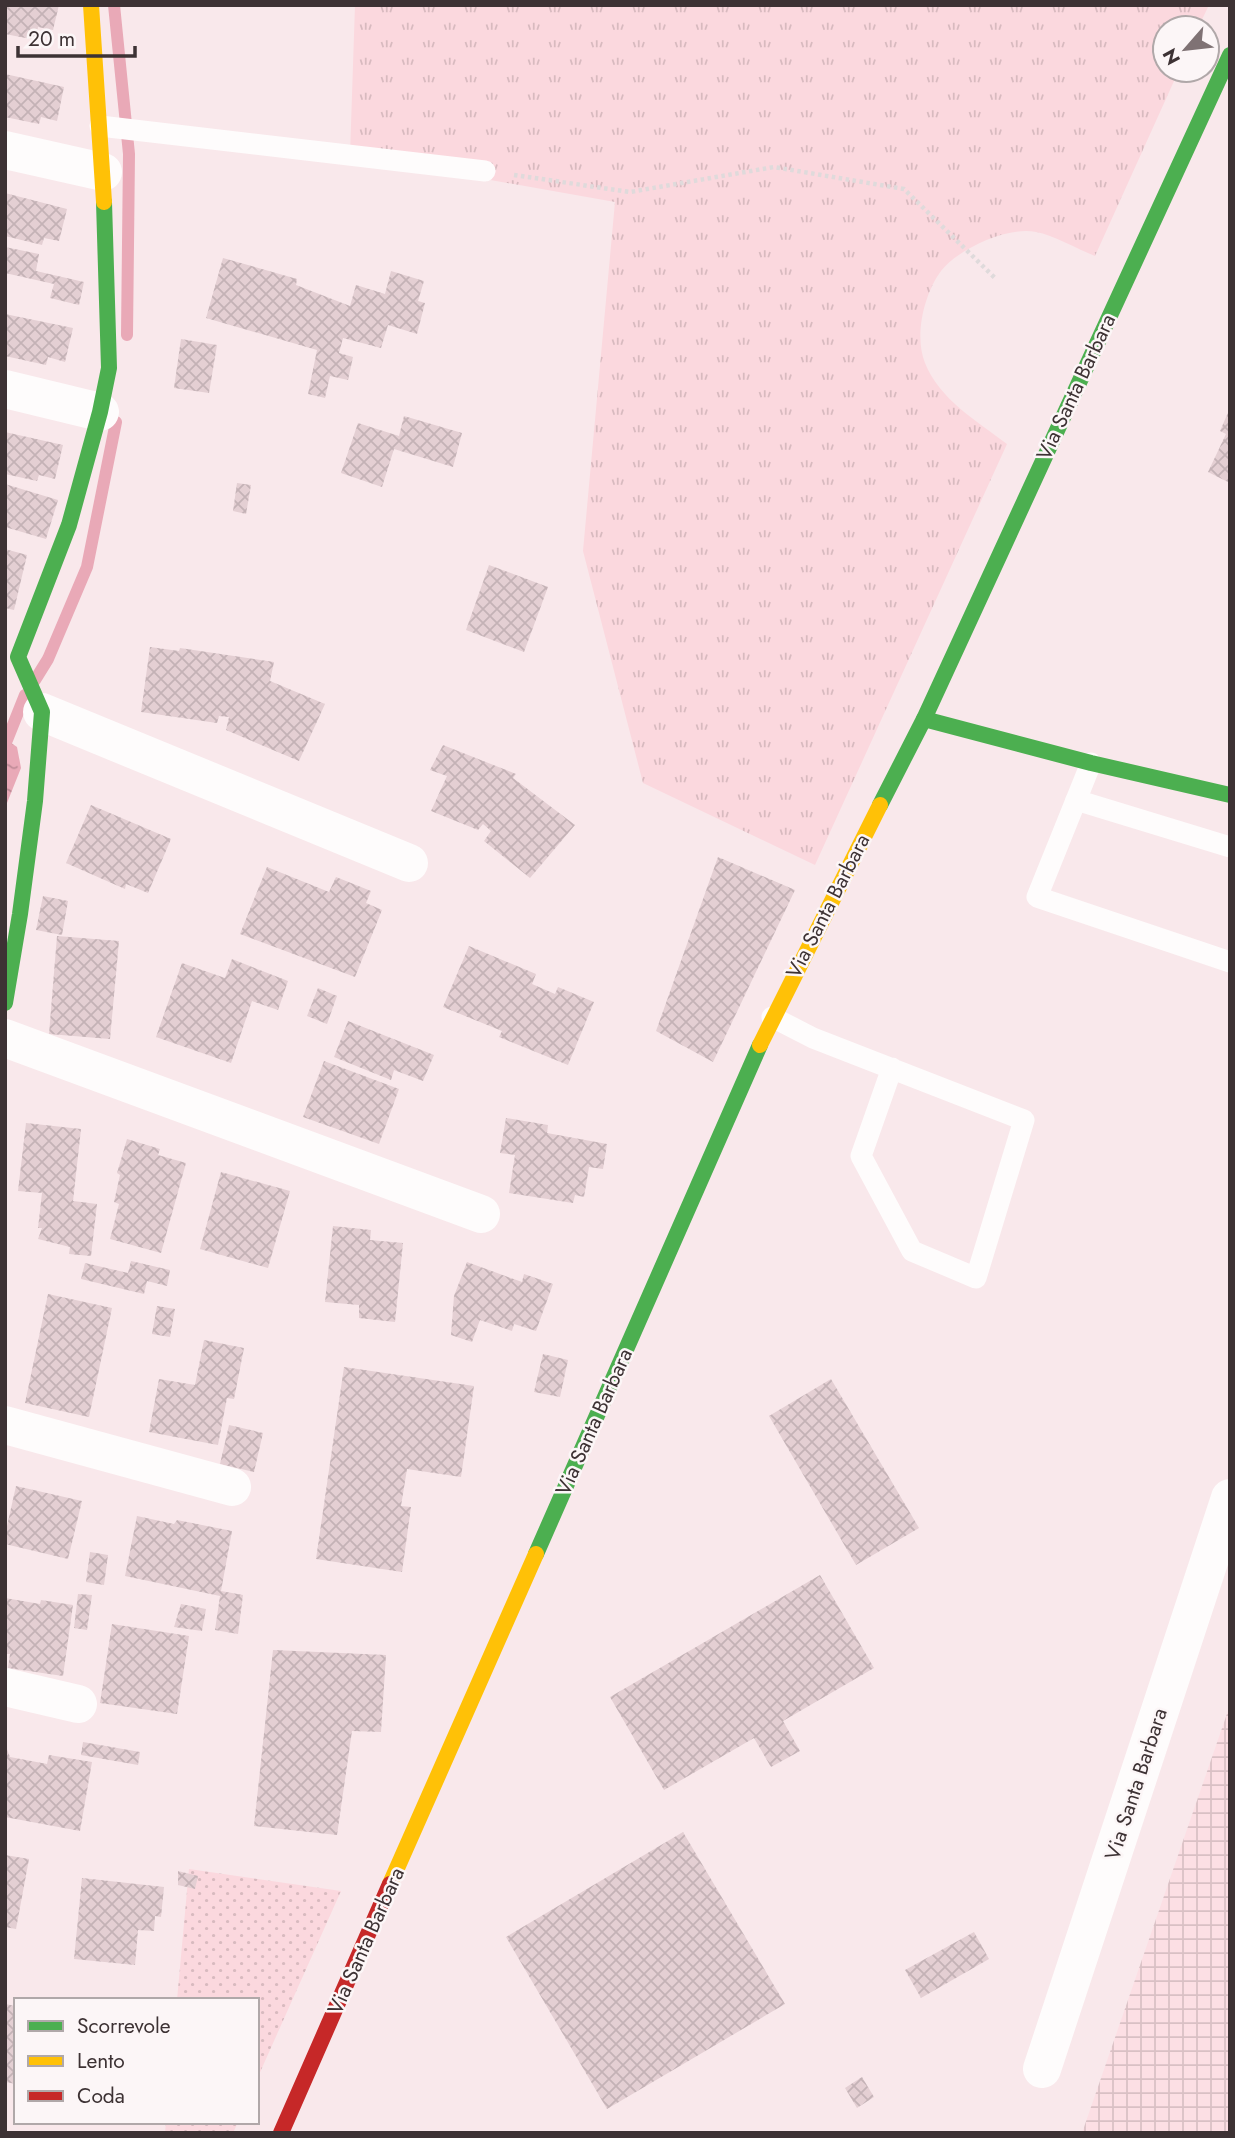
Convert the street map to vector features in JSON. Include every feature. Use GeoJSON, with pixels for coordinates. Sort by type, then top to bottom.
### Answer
{"type":"FeatureCollection","features":[{"type":"Feature","properties":{"kind":"street"},"geometry":{"type":"LineString","coordinates":[[5,1003],[35,801],[40,706],[16,660],[69,524],[100,412],[109,368],[103,173],[105,127],[91,5]]}},
{"type":"Feature","properties":{"kind":"street","name":"Via Santa Barbara"},"geometry":{"type":"LineString","coordinates":[[281,2133],[772,1017],[924,719],[1230,55]]}},
{"type":"Feature","properties":{"kind":"street"},"geometry":{"type":"LineString","coordinates":[[5,150],[103,173]]}},
{"type":"Feature","properties":{"kind":"street"},"geometry":{"type":"LineString","coordinates":[[5,389],[100,412]]}},
{"type":"Feature","properties":{"kind":"street"},"geometry":{"type":"LineString","coordinates":[[40,706],[409,863]]}},
{"type":"Feature","properties":{"kind":"street"},"geometry":{"type":"LineString","coordinates":[[924,719],[1091,763],[1230,795]]}},
{"type":"Feature","properties":{"kind":"street"},"geometry":{"type":"LineString","coordinates":[[5,1038],[481,1214]]}},
{"type":"Feature","properties":{"kind":"street"},"geometry":{"type":"LineString","coordinates":[[5,1424],[232,1487]]}},
{"type":"Feature","properties":{"kind":"street","name":"Via Santa Barbara"},"geometry":{"type":"LineString","coordinates":[[1042,2069],[1230,1498]]}},
{"type":"Feature","properties":{"kind":"street"},"geometry":{"type":"LineString","coordinates":[[5,1687],[78,1704]]}},
{"type":"Feature","properties":{"kind":"lane"},"geometry":{"type":"LineString","coordinates":[[105,127],[485,171]]}},
{"type":"Feature","properties":{"kind":"lane"},"geometry":{"type":"LineString","coordinates":[[1091,763],[1038,897],[1230,961]]}},
{"type":"Feature","properties":{"kind":"lane"},"geometry":{"type":"LineString","coordinates":[[1076,800],[1230,848]]}},
{"type":"Feature","properties":{"kind":"lane"},"geometry":{"type":"LineString","coordinates":[[772,1017],[813,1038],[892,1068],[1024,1120],[976,1278],[912,1251],[861,1156],[892,1068]]}},
{"type":"Feature","properties":{"kind":"path"},"geometry":{"type":"LineString","coordinates":[[485,171],[630,192],[774,167],[904,189],[995,278]]}},
{"type":"Feature","properties":{"kind":"shaded area"},"geometry":{"type":"Polygon","coordinates":[[[1230,1705],[1230,2133],[1082,2133],[1230,1705]]]}},
{"type":"Feature","properties":{"kind":"green space"},"geometry":{"type":"Polygon","coordinates":[[[355,5],[1209,5],[1205,14],[1151,14],[1151,84],[1173,84],[1095,256],[1043,234],[1012,232],[971,247],[949,263],[935,280],[926,303],[921,328],[920,340],[925,363],[931,376],[949,398],[1007,444],[815,865],[643,783],[583,551],[615,202],[350,155],[355,5]]]}},
{"type":"Feature","properties":{"kind":"green space"},"geometry":{"type":"Polygon","coordinates":[[[189,1869],[341,1891],[259,2075],[259,1998],[177,1998],[189,1869]]]}},
{"type":"Feature","properties":{"kind":"green space"},"geometry":{"type":"Polygon","coordinates":[[[166,2124],[237,2124],[233,2133],[165,2133],[166,2124]]]}},
{"type":"Feature","properties":{"kind":"water"},"geometry":{"type":"Polygon","coordinates":[[[5,741],[17,747],[21,768],[5,808],[5,741]]]}},
{"type":"Feature","properties":{"kind":"building"},"geometry":{"type":"Polygon","coordinates":[[[5,5],[59,5],[53,30],[38,27],[36,40],[5,34],[5,5]]]}},
{"type":"Feature","properties":{"kind":"building"},"geometry":{"type":"Polygon","coordinates":[[[5,74],[64,87],[57,121],[41,117],[39,124],[5,117],[5,74]]]}},
{"type":"Feature","properties":{"kind":"building"},"geometry":{"type":"Polygon","coordinates":[[[5,193],[67,209],[59,241],[44,238],[42,245],[5,236],[5,193]]]}},
{"type":"Feature","properties":{"kind":"building"},"geometry":{"type":"Polygon","coordinates":[[[5,247],[39,254],[36,271],[84,282],[79,305],[50,298],[54,284],[5,273],[5,247]]]}},
{"type":"Feature","properties":{"kind":"building"},"geometry":{"type":"Polygon","coordinates":[[[223,258],[297,279],[296,285],[350,306],[356,285],[385,294],[391,271],[424,281],[418,301],[425,303],[417,334],[388,325],[381,348],[343,338],[339,353],[353,357],[348,380],[330,376],[325,398],[308,394],[317,350],[206,318],[223,258]]]}},
{"type":"Feature","properties":{"kind":"building"},"geometry":{"type":"Polygon","coordinates":[[[5,314],[73,328],[65,362],[48,357],[46,365],[5,356],[5,314]]]}},
{"type":"Feature","properties":{"kind":"building"},"geometry":{"type":"Polygon","coordinates":[[[181,339],[217,345],[209,393],[174,388],[181,339]]]}},
{"type":"Feature","properties":{"kind":"building"},"geometry":{"type":"Polygon","coordinates":[[[1230,408],[1230,483],[1208,472],[1226,434],[1220,431],[1230,408]]]}},
{"type":"Feature","properties":{"kind":"building"},"geometry":{"type":"Polygon","coordinates":[[[404,416],[462,433],[453,467],[394,449],[382,487],[341,473],[358,423],[399,436],[404,416]]]}},
{"type":"Feature","properties":{"kind":"building"},"geometry":{"type":"Polygon","coordinates":[[[5,432],[63,445],[55,479],[39,475],[37,481],[5,474],[5,432]]]}},
{"type":"Feature","properties":{"kind":"building"},"geometry":{"type":"Polygon","coordinates":[[[237,483],[251,485],[246,514],[233,511],[237,483]]]}},
{"type":"Feature","properties":{"kind":"building"},"geometry":{"type":"Polygon","coordinates":[[[5,484],[58,500],[46,539],[5,527],[5,484]]]}},
{"type":"Feature","properties":{"kind":"building"},"geometry":{"type":"Polygon","coordinates":[[[5,549],[27,555],[14,610],[5,608],[5,549]]]}},
{"type":"Feature","properties":{"kind":"building"},"geometry":{"type":"Polygon","coordinates":[[[489,565],[548,587],[524,652],[466,630],[489,565]]]}},
{"type":"Feature","properties":{"kind":"building"},"geometry":{"type":"Polygon","coordinates":[[[150,647],[179,651],[180,648],[274,662],[270,681],[325,704],[299,761],[226,730],[229,717],[219,716],[217,723],[141,712],[150,647]]]}},
{"type":"Feature","properties":{"kind":"building"},"geometry":{"type":"Polygon","coordinates":[[[443,745],[516,774],[513,778],[575,825],[530,878],[484,841],[491,831],[483,824],[478,830],[431,811],[447,776],[430,770],[443,745]]]}},
{"type":"Feature","properties":{"kind":"building"},"geometry":{"type":"Polygon","coordinates":[[[91,805],[171,839],[148,893],[126,884],[125,889],[66,863],[91,805]]]}},
{"type":"Feature","properties":{"kind":"building"},"geometry":{"type":"Polygon","coordinates":[[[718,857],[795,890],[713,1062],[656,1031],[718,857]]]}},
{"type":"Feature","properties":{"kind":"building"},"geometry":{"type":"Polygon","coordinates":[[[267,867],[329,892],[336,877],[371,891],[366,903],[382,910],[355,977],[240,934],[267,867]]]}},
{"type":"Feature","properties":{"kind":"building"},"geometry":{"type":"Polygon","coordinates":[[[43,896],[68,901],[62,935],[36,930],[43,896]]]}},
{"type":"Feature","properties":{"kind":"building"},"geometry":{"type":"Polygon","coordinates":[[[57,936],[119,941],[110,1039],[49,1034],[57,936]]]}},
{"type":"Feature","properties":{"kind":"building"},"geometry":{"type":"Polygon","coordinates":[[[469,946],[536,974],[532,984],[555,994],[558,987],[594,1002],[568,1065],[499,1037],[502,1031],[443,1007],[469,946]]]}},
{"type":"Feature","properties":{"kind":"building"},"geometry":{"type":"Polygon","coordinates":[[[232,959],[288,981],[278,1010],[252,1001],[231,1063],[156,1037],[182,963],[225,978],[232,959]]]}},
{"type":"Feature","properties":{"kind":"building"},"geometry":{"type":"Polygon","coordinates":[[[318,988],[337,996],[327,1024],[307,1016],[318,988]]]}},
{"type":"Feature","properties":{"kind":"building"},"geometry":{"type":"Polygon","coordinates":[[[348,1021],[434,1055],[423,1081],[394,1070],[391,1080],[334,1057],[348,1021]]]}},
{"type":"Feature","properties":{"kind":"building"},"geometry":{"type":"Polygon","coordinates":[[[324,1061],[399,1089],[379,1144],[303,1117],[324,1061]]]}},
{"type":"Feature","properties":{"kind":"building"},"geometry":{"type":"Polygon","coordinates":[[[506,1118],[548,1125],[547,1133],[607,1144],[603,1169],[589,1167],[584,1197],[575,1195],[573,1203],[509,1193],[515,1155],[500,1153],[506,1118]]]}},
{"type":"Feature","properties":{"kind":"building"},"geometry":{"type":"Polygon","coordinates":[[[26,1123],[81,1129],[73,1201],[97,1204],[91,1256],[69,1254],[70,1247],[38,1239],[42,1228],[38,1228],[42,1193],[18,1191],[26,1123]]]}},
{"type":"Feature","properties":{"kind":"building"},"geometry":{"type":"Polygon","coordinates":[[[127,1139],[160,1149],[158,1155],[186,1163],[161,1253],[110,1239],[119,1204],[114,1202],[120,1175],[117,1173],[127,1139]]]}},
{"type":"Feature","properties":{"kind":"building"},"geometry":{"type":"Polygon","coordinates":[[[221,1172],[290,1191],[268,1268],[200,1249],[221,1172]]]}},
{"type":"Feature","properties":{"kind":"building"},"geometry":{"type":"Polygon","coordinates":[[[333,1226],[371,1230],[370,1240],[403,1243],[395,1322],[359,1318],[359,1305],[325,1302],[333,1226]]]}},
{"type":"Feature","properties":{"kind":"building"},"geometry":{"type":"Polygon","coordinates":[[[131,1261],[170,1270],[167,1286],[147,1281],[144,1294],[81,1279],[85,1263],[128,1273],[131,1261]]]}},
{"type":"Feature","properties":{"kind":"building"},"geometry":{"type":"Polygon","coordinates":[[[467,1262],[522,1282],[524,1274],[553,1284],[536,1331],[514,1324],[512,1331],[480,1320],[472,1342],[451,1335],[454,1296],[467,1262]]]}},
{"type":"Feature","properties":{"kind":"building"},"geometry":{"type":"Polygon","coordinates":[[[48,1294],[112,1308],[89,1417],[25,1403],[48,1294]]]}},
{"type":"Feature","properties":{"kind":"building"},"geometry":{"type":"Polygon","coordinates":[[[157,1306],[175,1309],[170,1337],[152,1334],[157,1306]]]}},
{"type":"Feature","properties":{"kind":"building"},"geometry":{"type":"Polygon","coordinates":[[[204,1340],[244,1348],[234,1399],[227,1398],[218,1445],[149,1432],[159,1379],[195,1385],[204,1340]]]}},
{"type":"Feature","properties":{"kind":"building"},"geometry":{"type":"Polygon","coordinates":[[[543,1354],[568,1360],[560,1397],[534,1392],[543,1354]]]}},
{"type":"Feature","properties":{"kind":"building"},"geometry":{"type":"Polygon","coordinates":[[[344,1367],[474,1386],[461,1477],[407,1469],[401,1506],[411,1507],[402,1572],[316,1559],[344,1367]]]}},
{"type":"Feature","properties":{"kind":"building"},"geometry":{"type":"Polygon","coordinates":[[[831,1379],[919,1528],[856,1565],[769,1416],[831,1379]]]}},
{"type":"Feature","properties":{"kind":"building"},"geometry":{"type":"Polygon","coordinates":[[[229,1425],[263,1433],[254,1472],[220,1464],[229,1425]]]}},
{"type":"Feature","properties":{"kind":"building"},"geometry":{"type":"Polygon","coordinates":[[[16,1486],[82,1501],[68,1559],[5,1544],[16,1486]]]}},
{"type":"Feature","properties":{"kind":"building"},"geometry":{"type":"Polygon","coordinates":[[[137,1516],[174,1524],[177,1520],[232,1531],[221,1591],[243,1595],[238,1634],[215,1630],[220,1596],[125,1576],[137,1516]]]}},
{"type":"Feature","properties":{"kind":"building"},"geometry":{"type":"Polygon","coordinates":[[[90,1552],[108,1555],[104,1585],[86,1582],[90,1552]]]}},
{"type":"Feature","properties":{"kind":"building"},"geometry":{"type":"Polygon","coordinates":[[[820,1575],[874,1668],[783,1721],[800,1751],[771,1767],[754,1738],[664,1790],[610,1697],[820,1575]]]}},
{"type":"Feature","properties":{"kind":"building"},"geometry":{"type":"Polygon","coordinates":[[[78,1594],[92,1595],[87,1630],[74,1628],[78,1594]]]}},
{"type":"Feature","properties":{"kind":"building"},"geometry":{"type":"Polygon","coordinates":[[[5,1598],[40,1604],[41,1600],[73,1605],[63,1676],[8,1668],[10,1654],[5,1654],[5,1598]]]}},
{"type":"Feature","properties":{"kind":"building"},"geometry":{"type":"Polygon","coordinates":[[[181,1604],[206,1609],[202,1631],[174,1627],[181,1604]]]}},
{"type":"Feature","properties":{"kind":"building"},"geometry":{"type":"Polygon","coordinates":[[[112,1624],[189,1636],[177,1714],[100,1703],[112,1624]]]}},
{"type":"Feature","properties":{"kind":"building"},"geometry":{"type":"Polygon","coordinates":[[[273,1650],[386,1655],[381,1732],[352,1731],[337,1835],[254,1826],[273,1650]]]}},
{"type":"Feature","properties":{"kind":"building"},"geometry":{"type":"Polygon","coordinates":[[[83,1742],[140,1752],[138,1765],[81,1755],[83,1742]]]}},
{"type":"Feature","properties":{"kind":"building"},"geometry":{"type":"Polygon","coordinates":[[[5,1744],[10,1757],[47,1764],[49,1755],[92,1762],[80,1831],[5,1817],[5,1744]]]}},
{"type":"Feature","properties":{"kind":"building"},"geometry":{"type":"Polygon","coordinates":[[[683,1832],[785,2004],[607,2109],[506,1937],[683,1832]]]}},
{"type":"Feature","properties":{"kind":"building"},"geometry":{"type":"Polygon","coordinates":[[[5,1855],[29,1859],[16,1929],[5,1927],[5,1855]]]}},
{"type":"Feature","properties":{"kind":"building"},"geometry":{"type":"Polygon","coordinates":[[[178,1871],[198,1876],[195,1889],[178,1885],[178,1871]]]}},
{"type":"Feature","properties":{"kind":"building"},"geometry":{"type":"Polygon","coordinates":[[[82,1878],[164,1887],[161,1917],[155,1916],[154,1931],[138,1930],[135,1965],[74,1959],[82,1878]]]}},
{"type":"Feature","properties":{"kind":"building"},"geometry":{"type":"Polygon","coordinates":[[[974,1932],[989,1959],[921,1998],[905,1970],[974,1932]]]}},
{"type":"Feature","properties":{"kind":"building"},"geometry":{"type":"Polygon","coordinates":[[[5,2004],[14,2006],[14,2084],[5,2082],[5,2004]]]}},
{"type":"Feature","properties":{"kind":"building"},"geometry":{"type":"Polygon","coordinates":[[[862,2077],[874,2097],[857,2108],[845,2088],[862,2077]]]}},
{"type":"Feature","properties":{"kind":"waterway"},"geometry":{"type":"LineString","coordinates":[[114,5],[129,154],[127,335]]}},
{"type":"Feature","properties":{"kind":"waterway"},"geometry":{"type":"LineString","coordinates":[[35,680],[48,659],[87,567],[116,422]]}},
{"type":"Feature","properties":{"kind":"waterway"},"geometry":{"type":"LineString","coordinates":[[7,740],[25,695]]}},
{"type":"Feature","properties":{"kind":"traffic: fast"},"geometry":{"type":"LineString","coordinates":[[880,805],[924,719],[1230,55]]}},
{"type":"Feature","properties":{"kind":"traffic: fast"},"geometry":{"type":"LineString","coordinates":[[5,1003],[35,801],[42,712],[18,657],[69,525],[100,412],[109,368],[104,202]]}},
{"type":"Feature","properties":{"kind":"traffic: fast"},"geometry":{"type":"LineString","coordinates":[[924,719],[1091,763],[1230,795]]}},
{"type":"Feature","properties":{"kind":"traffic: fast"},"geometry":{"type":"LineString","coordinates":[[536,1554],[760,1045]]}},
{"type":"Feature","properties":{"kind":"traffic: slow"},"geometry":{"type":"LineString","coordinates":[[91,5],[104,202]]}},
{"type":"Feature","properties":{"kind":"traffic: slow"},"geometry":{"type":"LineString","coordinates":[[760,1045],[880,805]]}},
{"type":"Feature","properties":{"kind":"traffic: slow"},"geometry":{"type":"LineString","coordinates":[[390,1884],[536,1554]]}},
{"type":"Feature","properties":{"kind":"traffic: jam"},"geometry":{"type":"LineString","coordinates":[[281,2133],[390,1884]]}}]}
